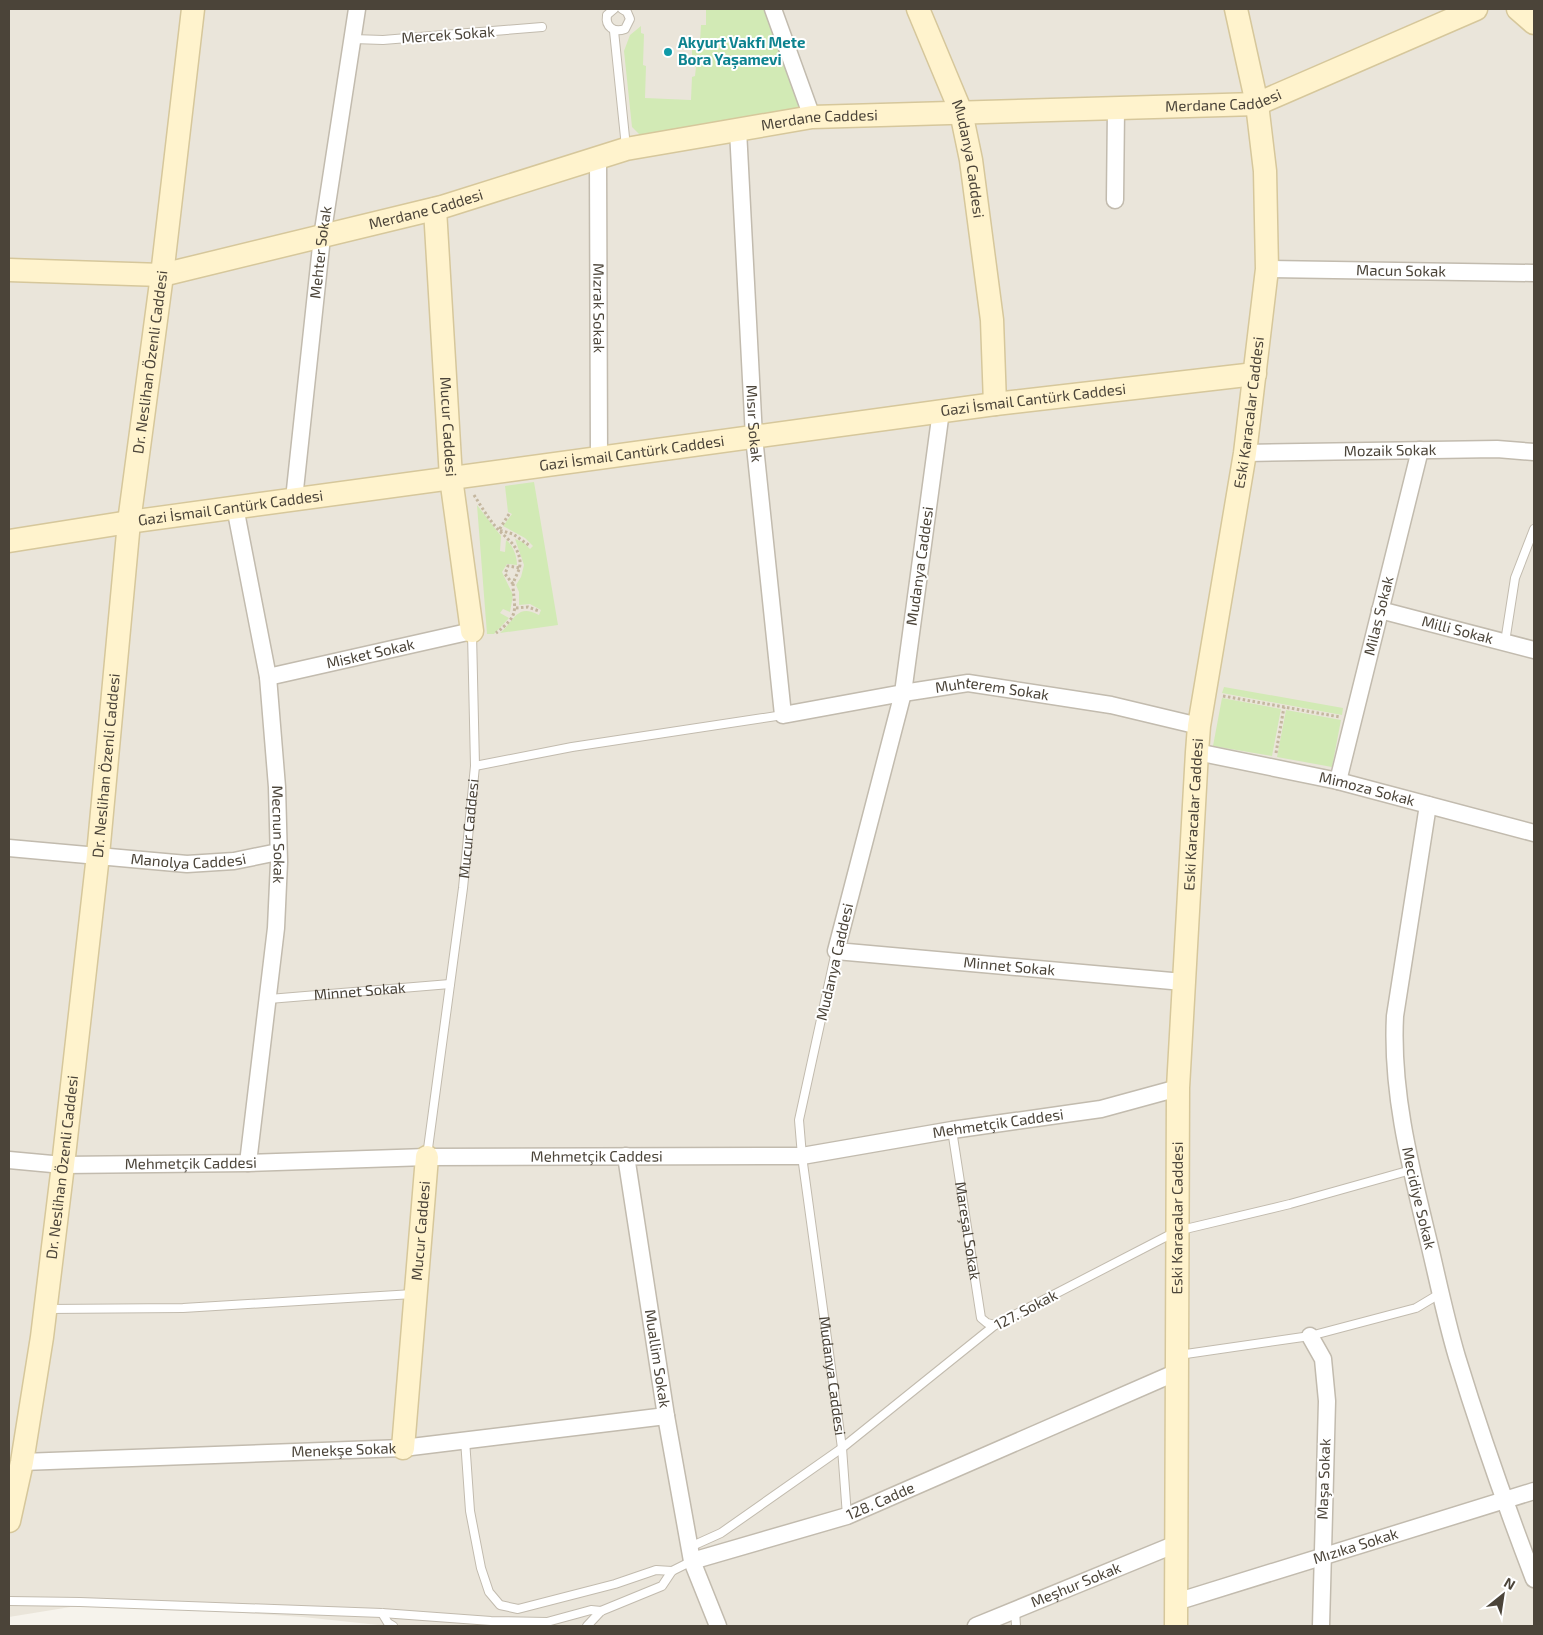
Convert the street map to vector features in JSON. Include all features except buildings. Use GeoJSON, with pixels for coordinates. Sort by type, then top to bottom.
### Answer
{"type":"FeatureCollection","features":[{"type":"Feature","properties":{"kind":"street","name":"Dr. Neslihan Özenli Caddesi"},"geometry":{"type":"LineString","coordinates":[[9,1521],[22,1462],[46,1309],[98,855],[128,522],[162,275],[193,9]]}},
{"type":"Feature","properties":{"kind":"street","name":"Mehter Sokak"},"geometry":{"type":"LineString","coordinates":[[294,499],[322,237],[357,9]]}},
{"type":"Feature","properties":{"kind":"street"},"geometry":{"type":"LineString","coordinates":[[773,9],[812,117]]}},
{"type":"Feature","properties":{"kind":"street","name":"Mudanya Caddesi"},"geometry":{"type":"LineString","coordinates":[[918,9],[961,112],[971,160],[992,320],[995,404]]}},
{"type":"Feature","properties":{"kind":"street","name":"Eski Karacalar Caddesi"},"geometry":{"type":"LineString","coordinates":[[1176,1626],[1178,1088],[1182,982],[1197,752],[1199,726],[1244,453],[1267,269],[1265,170],[1257,104],[1236,9]]}},
{"type":"Feature","properties":{"kind":"street","name":"Merdane Caddesi"},"geometry":{"type":"LineString","coordinates":[[9,270],[162,275],[435,209],[626,149],[812,117],[1257,104],[1476,9]]}},
{"type":"Feature","properties":{"kind":"street"},"geometry":{"type":"LineString","coordinates":[[1115,200],[1116,108]]}},
{"type":"Feature","properties":{"kind":"street","name":"Mısır Sokak"},"geometry":{"type":"LineString","coordinates":[[738,130],[754,437],[782,715]]}},
{"type":"Feature","properties":{"kind":"street","name":"Mızrak Sokak"},"geometry":{"type":"LineString","coordinates":[[598,158],[598,458]]}},
{"type":"Feature","properties":{"kind":"street","name":"Mucur Caddesi"},"geometry":{"type":"LineString","coordinates":[[435,209],[456,477],[472,631]]}},
{"type":"Feature","properties":{"kind":"street","name":"Macun Sokak"},"geometry":{"type":"LineString","coordinates":[[1267,269],[1534,273]]}},
{"type":"Feature","properties":{"kind":"street","name":"Gazi İsmail Cantürk Caddesi"},"geometry":{"type":"LineString","coordinates":[[9,541],[128,522],[995,404],[1255,374]]}},
{"type":"Feature","properties":{"kind":"street","name":"Mudanya Caddesi"},"geometry":{"type":"LineString","coordinates":[[836,951],[903,693],[941,412]]}},
{"type":"Feature","properties":{"kind":"street","name":"Mozaik Sokak"},"geometry":{"type":"LineString","coordinates":[[1244,453],[1497,449],[1534,452]]}},
{"type":"Feature","properties":{"kind":"street","name":"Milas Sokak"},"geometry":{"type":"LineString","coordinates":[[1338,782],[1420,450]]}},
{"type":"Feature","properties":{"kind":"street","name":"Mecnun Sokak"},"geometry":{"type":"LineString","coordinates":[[234,508],[268,677],[277,787],[276,928],[248,1163]]}},
{"type":"Feature","properties":{"kind":"street","name":"Milli Sokak"},"geometry":{"type":"LineString","coordinates":[[1380,610],[1534,650]]}},
{"type":"Feature","properties":{"kind":"street","name":"Misket Sokak"},"geometry":{"type":"LineString","coordinates":[[268,677],[472,631]]}},
{"type":"Feature","properties":{"kind":"street","name":"Muhterem Sokak"},"geometry":{"type":"LineString","coordinates":[[782,715],[903,693],[968,684],[1111,705],[1199,726]]}},
{"type":"Feature","properties":{"kind":"street","name":"Mimoza Sokak"},"geometry":{"type":"LineString","coordinates":[[1197,752],[1338,782],[1534,833]]}},
{"type":"Feature","properties":{"kind":"street","name":"Mecidiye Sokak"},"geometry":{"type":"LineString","coordinates":[[1428,805],[1394,1033],[1397,1086],[1411,1170],[1457,1356],[1504,1501],[1534,1579]]}},
{"type":"Feature","properties":{"kind":"street","name":"Manolya Caddesi"},"geometry":{"type":"LineString","coordinates":[[9,848],[187,864],[212,864],[278,852]]}},
{"type":"Feature","properties":{"kind":"street","name":"Minnet Sokak"},"geometry":{"type":"LineString","coordinates":[[836,951],[1182,982]]}},
{"type":"Feature","properties":{"kind":"street","name":"Mehmetçik Caddesi"},"geometry":{"type":"LineString","coordinates":[[9,1160],[63,1165],[248,1163],[427,1158],[802,1156],[952,1130],[1101,1109],[1178,1088]]}},
{"type":"Feature","properties":{"kind":"street","name":"Muallim Sokak"},"geometry":{"type":"LineString","coordinates":[[626,1156],[666,1416],[691,1554],[718,1626]]}},
{"type":"Feature","properties":{"kind":"street","name":"Mucur Caddesi"},"geometry":{"type":"LineString","coordinates":[[403,1448],[427,1158]]}},
{"type":"Feature","properties":{"kind":"street","name":"Maşa Sokak"},"geometry":{"type":"LineString","coordinates":[[1310,1336],[1324,1359],[1327,1401],[1320,1626]]}},
{"type":"Feature","properties":{"kind":"street","name":"128. Cadde"},"geometry":{"type":"LineString","coordinates":[[691,1554],[848,1516],[1177,1364]]}},
{"type":"Feature","properties":{"kind":"street","name":"Menekşe Sokak"},"geometry":{"type":"LineString","coordinates":[[22,1462],[403,1448],[666,1416]]}},
{"type":"Feature","properties":{"kind":"street","name":"Mızıka Sokak"},"geometry":{"type":"LineString","coordinates":[[1176,1602],[1534,1491]]}},
{"type":"Feature","properties":{"kind":"street","name":"Meşhur Sokak"},"geometry":{"type":"LineString","coordinates":[[976,1626],[1016,1618],[1176,1544]]}},
{"type":"Feature","properties":{"kind":"lane"},"geometry":{"type":"LineString","coordinates":[[613,9],[606,19],[609,26],[614,30],[625,29],[629,23],[629,15],[622,9]]}},
{"type":"Feature","properties":{"kind":"lane","name":"Mercek Sokak"},"geometry":{"type":"LineString","coordinates":[[353,40],[383,40],[542,27]]}},
{"type":"Feature","properties":{"kind":"lane"},"geometry":{"type":"LineString","coordinates":[[614,30],[626,149]]}},
{"type":"Feature","properties":{"kind":"lane"},"geometry":{"type":"LineString","coordinates":[[1505,642],[1516,578],[1534,529]]}},
{"type":"Feature","properties":{"kind":"lane","name":"Mucur Caddesi"},"geometry":{"type":"LineString","coordinates":[[427,1158],[450,984],[475,766],[472,631]]}},
{"type":"Feature","properties":{"kind":"lane"},"geometry":{"type":"LineString","coordinates":[[475,766],[572,747],[782,715]]}},
{"type":"Feature","properties":{"kind":"lane","name":"Mudanya Caddesi"},"geometry":{"type":"LineString","coordinates":[[836,951],[799,1120],[802,1156],[842,1448],[848,1516]]}},
{"type":"Feature","properties":{"kind":"lane","name":"Minnet Sokak"},"geometry":{"type":"LineString","coordinates":[[269,999],[450,984]]}},
{"type":"Feature","properties":{"kind":"lane","name":"Mareşal Sokak"},"geometry":{"type":"LineString","coordinates":[[952,1130],[981,1318],[987,1323],[995,1324]]}},
{"type":"Feature","properties":{"kind":"lane","name":"127. Sokak"},"geometry":{"type":"LineString","coordinates":[[691,1554],[842,1448],[995,1324],[1177,1232],[1290,1204],[1411,1170]]}},
{"type":"Feature","properties":{"kind":"lane"},"geometry":{"type":"LineString","coordinates":[[46,1309],[183,1308],[416,1293]]}},
{"type":"Feature","properties":{"kind":"lane"},"geometry":{"type":"LineString","coordinates":[[1177,1364],[1310,1336],[1416,1308],[1441,1293]]}},
{"type":"Feature","properties":{"kind":"lane"},"geometry":{"type":"LineString","coordinates":[[465,1440],[470,1510],[481,1568],[489,1592],[500,1605],[518,1609],[615,1584],[656,1570],[672,1571]]}},
{"type":"Feature","properties":{"kind":"lane","name":"128. Cadde"},"geometry":{"type":"LineString","coordinates":[[587,1626],[601,1611],[662,1586],[672,1571],[691,1554]]}},
{"type":"Feature","properties":{"kind":"lane"},"geometry":{"type":"LineString","coordinates":[[9,1601],[382,1613],[491,1622],[547,1622],[591,1610],[601,1611]]}},
{"type":"Feature","properties":{"kind":"lane"},"geometry":{"type":"LineString","coordinates":[[382,1613],[388,1622],[394,1626]]}},
{"type":"Feature","properties":{"kind":"path"},"geometry":{"type":"LineString","coordinates":[[456,477],[499,530],[513,544],[520,557],[520,568],[513,584],[516,608],[507,624],[496,633]]}},
{"type":"Feature","properties":{"kind":"path"},"geometry":{"type":"LineString","coordinates":[[499,530],[509,514]]}},
{"type":"Feature","properties":{"kind":"path"},"geometry":{"type":"LineString","coordinates":[[499,530],[513,534],[530,546]]}},
{"type":"Feature","properties":{"kind":"path"},"geometry":{"type":"LineString","coordinates":[[513,584],[505,574],[505,569],[508,566],[520,568]]}},
{"type":"Feature","properties":{"kind":"path"},"geometry":{"type":"LineString","coordinates":[[516,608],[528,607],[539,611]]}},
{"type":"Feature","properties":{"kind":"path"},"geometry":{"type":"LineString","coordinates":[[1223,696],[1340,718]]}},
{"type":"Feature","properties":{"kind":"path"},"geometry":{"type":"LineString","coordinates":[[1273,768],[1284,707]]}},
{"type":"Feature","properties":{"kind":"shaded area"},"geometry":{"type":"Polygon","coordinates":[[[9,9],[1534,9],[1534,1626],[388,1626],[303,1617],[95,1603],[9,1617],[9,9]]]}},
{"type":"Feature","properties":{"kind":"green space"},"geometry":{"type":"Polygon","coordinates":[[[706,9],[764,9],[802,110],[640,135],[632,127],[624,51],[630,35],[641,26],[641,33],[644,34],[643,65],[646,66],[645,98],[691,100],[692,77],[695,76],[696,67],[692,66],[692,42],[700,42],[701,25],[706,25],[706,9]]]}},
{"type":"Feature","properties":{"kind":"green space"},"geometry":{"type":"Polygon","coordinates":[[[534,482],[558,625],[500,633],[521,612],[532,612],[539,615],[541,610],[530,604],[519,605],[519,592],[516,585],[521,577],[524,565],[515,539],[523,542],[530,549],[533,546],[525,538],[503,526],[512,514],[508,512],[505,486],[534,482]]]}},
{"type":"Feature","properties":{"kind":"green space"},"geometry":{"type":"Polygon","coordinates":[[[477,505],[501,536],[500,551],[505,552],[506,540],[513,548],[517,562],[517,565],[507,564],[502,572],[513,595],[510,612],[503,609],[500,613],[509,618],[494,634],[487,634],[477,505]]]}},
{"type":"Feature","properties":{"kind":"green space"},"geometry":{"type":"Polygon","coordinates":[[[1224,687],[1343,708],[1342,715],[1222,693],[1224,687]]]}},
{"type":"Feature","properties":{"kind":"green space"},"geometry":{"type":"Polygon","coordinates":[[[1222,698],[1281,709],[1272,756],[1213,746],[1222,698]]]}},
{"type":"Feature","properties":{"kind":"green space"},"geometry":{"type":"Polygon","coordinates":[[[1286,710],[1341,720],[1332,767],[1277,757],[1286,710]]]}},
{"type":"Feature","properties":{"kind":"place","name":"Akyurt Vakfı Mete Bora Yaşamevi"},"geometry":{"type":"Point","coordinates":[668,52]}}]}
